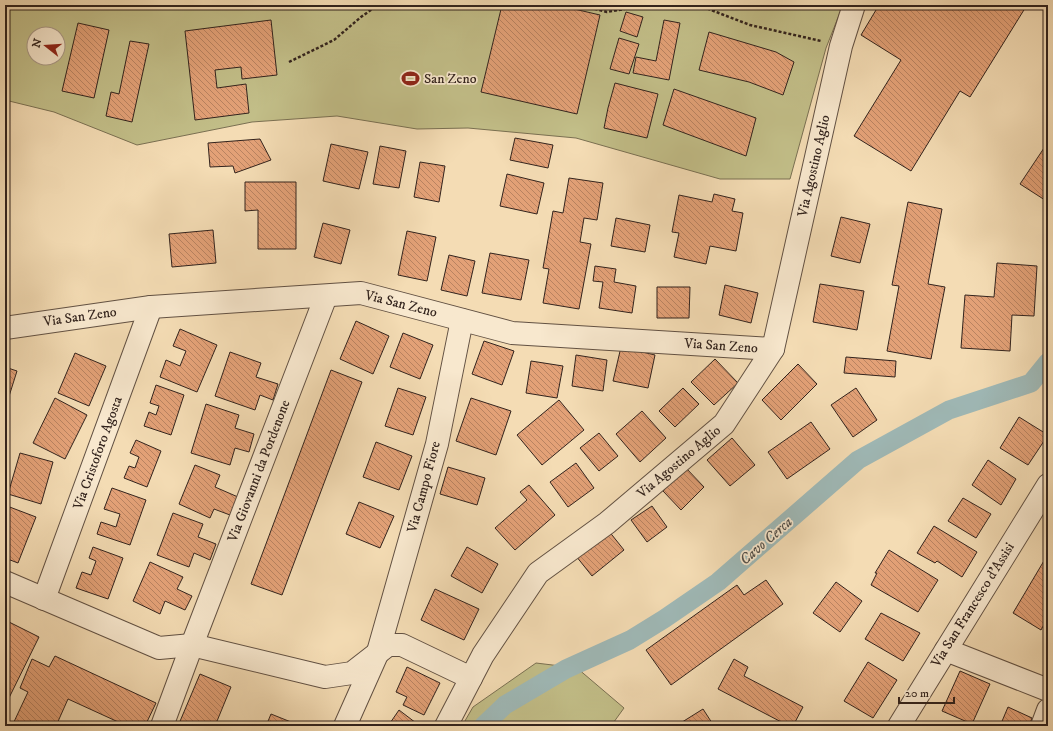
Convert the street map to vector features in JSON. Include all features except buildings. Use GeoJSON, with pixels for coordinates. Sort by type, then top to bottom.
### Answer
{"type":"FeatureCollection","features":[{"type":"Feature","properties":{"kind":"street","name":"Via Agostino Aglio"},"geometry":{"type":"LineString","coordinates":[[446,726],[483,655],[538,573],[607,523],[724,424],[773,350],[841,46],[854,5]]}},
{"type":"Feature","properties":{"kind":"street","name":"Via San Zeno"},"geometry":{"type":"LineString","coordinates":[[5,328],[151,307],[361,293],[512,333],[773,350]]}},
{"type":"Feature","properties":{"kind":"street","name":"Via Giovanni da Pordenone"},"geometry":{"type":"LineString","coordinates":[[162,726],[326,296]]}},
{"type":"Feature","properties":{"kind":"street","name":"Via Cristoforo Agosta"},"geometry":{"type":"LineString","coordinates":[[44,599],[151,307]]}},
{"type":"Feature","properties":{"kind":"street","name":"Via Campo Fiore"},"geometry":{"type":"LineString","coordinates":[[345,726],[378,652],[437,444],[462,320]]}},
{"type":"Feature","properties":{"kind":"street","name":"Via San Francesco d'Assisi"},"geometry":{"type":"LineString","coordinates":[[899,726],[1048,485]]}},
{"type":"Feature","properties":{"kind":"street"},"geometry":{"type":"LineString","coordinates":[[5,582],[159,648],[192,645],[325,677],[352,673],[388,645],[402,645],[471,678]]}},
{"type":"Feature","properties":{"kind":"street"},"geometry":{"type":"LineString","coordinates":[[946,650],[1048,690]]}},
{"type":"Feature","properties":{"kind":"street"},"geometry":{"type":"LineString","coordinates":[[1042,726],[1048,710]]}},
{"type":"Feature","properties":{"kind":"path"},"geometry":{"type":"LineString","coordinates":[[289,62],[334,40],[378,5]]}},
{"type":"Feature","properties":{"kind":"path"},"geometry":{"type":"LineString","coordinates":[[580,5],[607,12],[647,5]]}},
{"type":"Feature","properties":{"kind":"path"},"geometry":{"type":"LineString","coordinates":[[698,5],[750,25],[841,46]]}},
{"type":"Feature","properties":{"kind":"shaded area","name":"San Zeno"},"geometry":{"type":"Polygon","coordinates":[[[5,5],[843,5],[826,48],[790,179],[720,179],[576,138],[468,128],[417,129],[337,116],[252,122],[137,145],[54,112],[5,100],[5,5]]]}},
{"type":"Feature","properties":{"kind":"shaded area"},"geometry":{"type":"Polygon","coordinates":[[[536,663],[577,668],[624,708],[611,726],[462,726],[473,707],[536,663]]]}},
{"type":"Feature","properties":{"kind":"waterway","name":"Cavo Cerca"},"geometry":{"type":"LineString","coordinates":[[483,726],[505,705],[566,669],[630,640],[718,582],[858,460],[949,410],[1031,383],[1048,362]]}},
{"type":"Feature","properties":{"kind":"place","name":"San Zeno"},"geometry":{"type":"Point","coordinates":[411,79]}}]}
